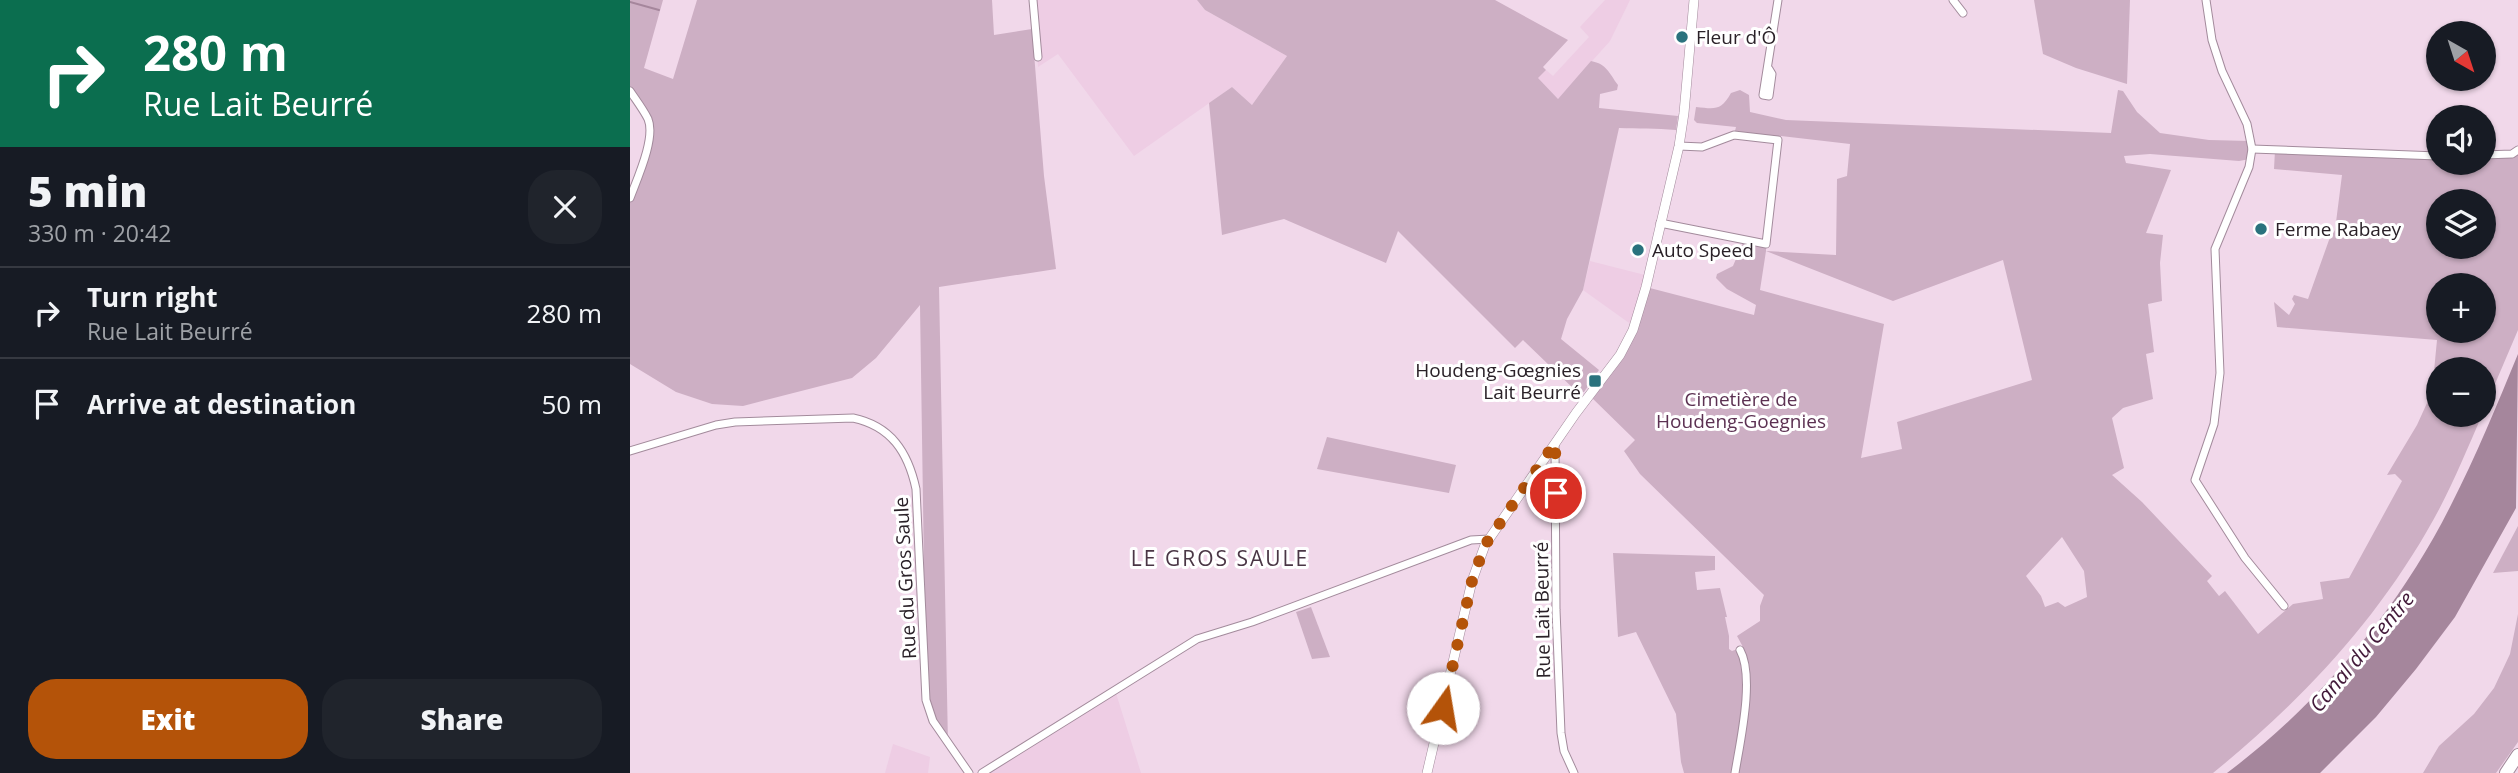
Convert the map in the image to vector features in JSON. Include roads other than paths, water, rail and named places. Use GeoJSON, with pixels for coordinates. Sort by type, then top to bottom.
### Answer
{"type":"FeatureCollection","features":[{"type":"Feature","properties":{"kind":"highway"},"geometry":{"type":"LineString","coordinates":[[2506,773],[2518,755]]}},
{"type":"Feature","properties":{"kind":"street"},"geometry":{"type":"LineString","coordinates":[[1033,0],[1038,57]]}},
{"type":"Feature","properties":{"kind":"street"},"geometry":{"type":"LineString","coordinates":[[1427,773],[1472,581],[1489,539],[1627,343],[1646,287],[1679,145],[1693,0]]}},
{"type":"Feature","properties":{"kind":"street"},"geometry":{"type":"LineString","coordinates":[[1766,96],[1766,74],[1769,69],[1778,0]]}},
{"type":"Feature","properties":{"kind":"street"},"geometry":{"type":"LineString","coordinates":[[1953,0],[1963,13]]}},
{"type":"Feature","properties":{"kind":"street"},"geometry":{"type":"LineString","coordinates":[[2206,0],[2212,40],[2222,71],[2247,124],[2252,149],[2249,167],[2215,248],[2220,373],[2212,433],[2195,480],[2245,558],[2284,606]]}},
{"type":"Feature","properties":{"kind":"street"},"geometry":{"type":"LineString","coordinates":[[630,91],[648,119],[650,130],[647,148],[630,198]]}},
{"type":"Feature","properties":{"kind":"street"},"geometry":{"type":"LineString","coordinates":[[1660,223],[1766,244],[1778,140],[1734,135],[1702,147],[1679,145]]}},
{"type":"Feature","properties":{"kind":"street"},"geometry":{"type":"LineString","coordinates":[[2252,149],[2426,156]]}},
{"type":"Feature","properties":{"kind":"street"},"geometry":{"type":"LineString","coordinates":[[2496,154],[2515,152]]}},
{"type":"Feature","properties":{"kind":"street","name":"Rue du Gros Saule"},"geometry":{"type":"LineString","coordinates":[[630,451],[716,425],[735,422],[853,418],[877,425],[887,432],[906,457],[916,489],[926,699],[933,721],[969,773]]}},
{"type":"Feature","properties":{"kind":"street","name":"Rue Lait Beurré"},"geometry":{"type":"LineString","coordinates":[[1555,443],[1556,610],[1561,733],[1564,751],[1574,773]]}},
{"type":"Feature","properties":{"kind":"street"},"geometry":{"type":"LineString","coordinates":[[982,773],[1197,639],[1252,622],[1471,540],[1489,539]]}},
{"type":"Feature","properties":{"kind":"street"},"geometry":{"type":"LineString","coordinates":[[1734,773],[1744,724],[1745,661],[1740,650]]}},
{"type":"Feature","properties":{"kind":"water","name":"Canal du Centre"},"geometry":{"type":"Polygon","coordinates":[[[2518,354],[2516,508],[2455,617],[2376,717],[2320,773],[2227,773],[2261,746],[2325,685],[2382,617],[2430,544],[2487,427],[2496,427],[2496,406],[2518,354]]]}},
{"type":"Feature","properties":{"kind":"waterway"},"geometry":{"type":"LineString","coordinates":[[630,2],[659,10]]}},
{"type":"Feature","properties":{"kind":"place","name":"Fleur d'Ô"},"geometry":{"type":"Point","coordinates":[1682,37]}},
{"type":"Feature","properties":{"kind":"place","name":"Ferme Rabaey"},"geometry":{"type":"Point","coordinates":[2261,229]}},
{"type":"Feature","properties":{"kind":"place","name":"Auto Speed"},"geometry":{"type":"Point","coordinates":[1638,250]}},
{"type":"Feature","properties":{"kind":"place","name":"Houdeng-Gœgnies Lait Beurré"},"geometry":{"type":"Point","coordinates":[1595,381]}},
{"type":"Feature","properties":{"kind":"district","name":"LE GROS SAULE"},"geometry":{"type":"Point","coordinates":[1220,559]}},
{"type":"Feature","properties":{"kind":"park label","name":"Cimetière de Houdeng-Goegnies"},"geometry":{"type":"Point","coordinates":[1741,410]}}]}
